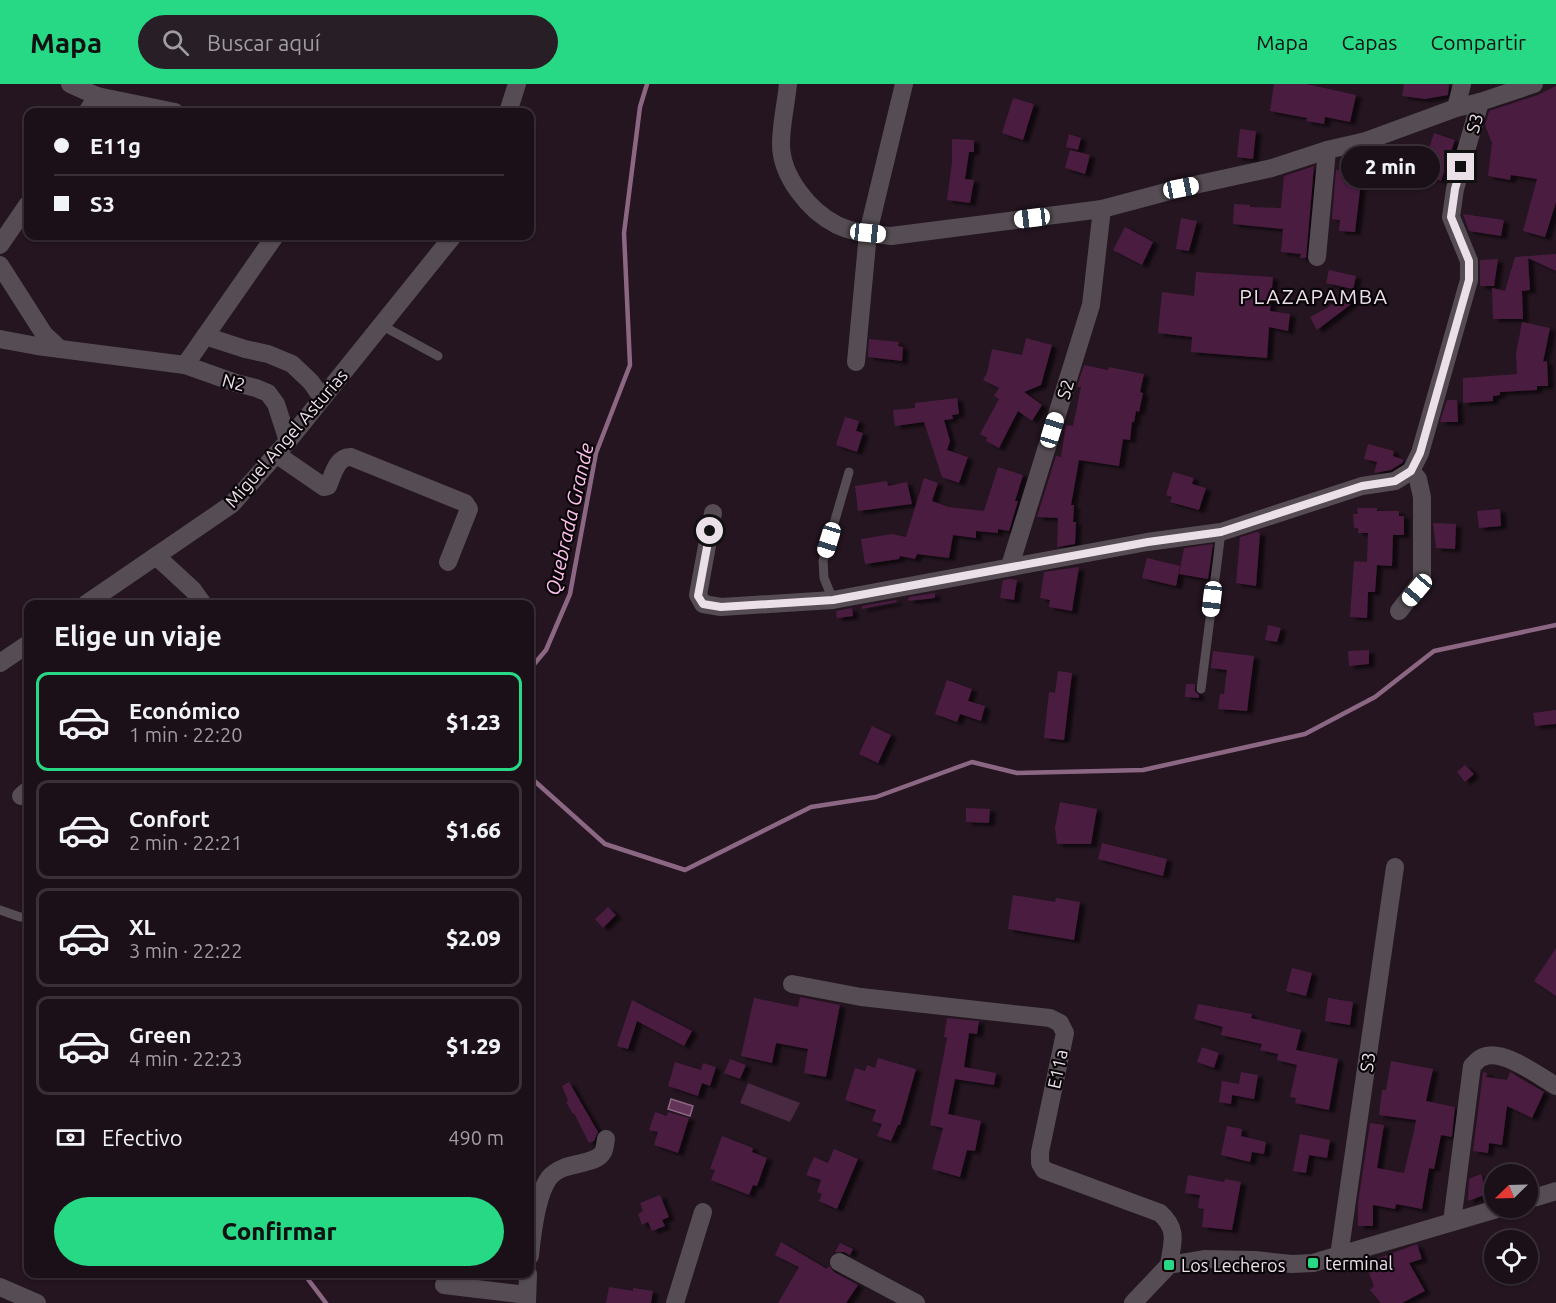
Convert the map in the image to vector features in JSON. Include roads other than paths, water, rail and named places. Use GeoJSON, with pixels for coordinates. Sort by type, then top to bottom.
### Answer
{"type":"FeatureCollection","features":[{"type":"Feature","properties":{"kind":"street"},"geometry":{"type":"LineString","coordinates":[[70,84],[97,96],[156,108]]}},
{"type":"Feature","properties":{"kind":"street"},"geometry":{"type":"LineString","coordinates":[[509,108],[517,84]]}},
{"type":"Feature","properties":{"kind":"street"},"geometry":{"type":"LineString","coordinates":[[788,84],[781,146],[784,167],[798,191],[818,213],[838,226],[891,236],[1102,209],[1181,188],[1272,168],[1327,150],[1366,141],[1456,108],[1534,84]]}},
{"type":"Feature","properties":{"kind":"street"},"geometry":{"type":"LineString","coordinates":[[856,362],[868,233],[904,84]]}},
{"type":"Feature","properties":{"kind":"street"},"geometry":{"type":"LineString","coordinates":[[1456,108],[1462,84]]}},
{"type":"Feature","properties":{"kind":"street"},"geometry":{"type":"LineString","coordinates":[[90,108],[97,96]]}},
{"type":"Feature","properties":{"kind":"street","name":"S3"},"geometry":{"type":"LineString","coordinates":[[1411,471],[1420,453],[1469,280],[1469,261],[1451,217],[1455,189],[1480,102]]}},
{"type":"Feature","properties":{"kind":"street"},"geometry":{"type":"LineString","coordinates":[[1317,257],[1327,150]]}},
{"type":"Feature","properties":{"kind":"street","name":"S2"},"geometry":{"type":"LineString","coordinates":[[1010,566],[1090,305],[1102,209]]}},
{"type":"Feature","properties":{"kind":"street"},"geometry":{"type":"LineString","coordinates":[[0,245],[24,210]]}},
{"type":"Feature","properties":{"kind":"street"},"geometry":{"type":"LineString","coordinates":[[185,365],[266,240]]}},
{"type":"Feature","properties":{"kind":"street","name":"Miguel Angel Asturias"},"geometry":{"type":"LineString","coordinates":[[92,600],[232,504],[282,447],[450,240]]}},
{"type":"Feature","properties":{"kind":"street"},"geometry":{"type":"LineString","coordinates":[[0,265],[44,334],[60,349]]}},
{"type":"Feature","properties":{"kind":"street","name":"N2"},"geometry":{"type":"LineString","coordinates":[[205,336],[268,354],[292,364],[311,382],[322,398]]}},
{"type":"Feature","properties":{"kind":"street","name":"N2"},"geometry":{"type":"LineString","coordinates":[[0,339],[185,365],[236,384],[256,388],[268,393],[276,404],[282,447]]}},
{"type":"Feature","properties":{"kind":"street"},"geometry":{"type":"LineString","coordinates":[[282,447],[324,487],[328,486],[340,460],[351,457],[465,503],[469,509],[448,562]]}},
{"type":"Feature","properties":{"kind":"street"},"geometry":{"type":"LineString","coordinates":[[713,513],[698,596],[703,604],[721,607],[833,600],[1010,566],[1221,532],[1362,486],[1395,481],[1411,471],[1418,479],[1422,497],[1422,581],[1399,611]]}},
{"type":"Feature","properties":{"kind":"street"},"geometry":{"type":"LineString","coordinates":[[156,556],[193,590],[200,600]]}},
{"type":"Feature","properties":{"kind":"street"},"geometry":{"type":"LineString","coordinates":[[0,663],[24,647]]}},
{"type":"Feature","properties":{"kind":"street","name":"S3"},"geometry":{"type":"LineString","coordinates":[[1339,1256],[1395,867]]}},
{"type":"Feature","properties":{"kind":"street","name":"E11a"},"geometry":{"type":"LineString","coordinates":[[792,984],[861,998],[1050,1018],[1060,1023],[1065,1033],[1040,1152],[1040,1163],[1044,1170],[1160,1213],[1169,1221],[1173,1231],[1169,1265]]}},
{"type":"Feature","properties":{"kind":"street"},"geometry":{"type":"LineString","coordinates":[[1452,1222],[1472,1066],[1481,1057],[1491,1054],[1504,1056],[1556,1086]]}},
{"type":"Feature","properties":{"kind":"street"},"geometry":{"type":"LineString","coordinates":[[534,1229],[548,1179],[556,1171],[571,1164],[595,1160],[602,1154],[606,1139]]}},
{"type":"Feature","properties":{"kind":"street"},"geometry":{"type":"LineString","coordinates":[[1538,1197],[1556,1191]]}},
{"type":"Feature","properties":{"kind":"street"},"geometry":{"type":"LineString","coordinates":[[675,1303],[703,1212]]}},
{"type":"Feature","properties":{"kind":"street"},"geometry":{"type":"LineString","coordinates":[[1133,1303],[1169,1265],[1204,1259],[1313,1263],[1484,1213]]}},
{"type":"Feature","properties":{"kind":"street"},"geometry":{"type":"LineString","coordinates":[[839,1262],[916,1303]]}},
{"type":"Feature","properties":{"kind":"street"},"geometry":{"type":"LineString","coordinates":[[444,1285],[527,1299],[528,1278]]}},
{"type":"Feature","properties":{"kind":"street"},"geometry":{"type":"LineString","coordinates":[[0,1287],[37,1303]]}},
{"type":"Feature","properties":{"kind":"lane"},"geometry":{"type":"LineString","coordinates":[[381,325],[438,356]]}},
{"type":"Feature","properties":{"kind":"lane"},"geometry":{"type":"LineString","coordinates":[[833,600],[824,578],[823,561],[849,472]]}},
{"type":"Feature","properties":{"kind":"lane"},"geometry":{"type":"LineString","coordinates":[[1202,689],[1221,532]]}},
{"type":"Feature","properties":{"kind":"lane"},"geometry":{"type":"LineString","coordinates":[[0,910],[24,918]]}},
{"type":"Feature","properties":{"kind":"waterway","name":"Quebrada Grande"},"geometry":{"type":"LineString","coordinates":[[534,664],[546,650],[570,594],[596,453],[630,365],[624,233],[640,107],[647,84]]}},
{"type":"Feature","properties":{"kind":"waterway"},"geometry":{"type":"LineString","coordinates":[[534,781],[605,844],[685,870],[811,807],[876,797],[972,762],[1017,773],[1143,770],[1305,734],[1375,697],[1434,651],[1556,625]]}},
{"type":"Feature","properties":{"kind":"waterway","name":"Quebrada Grande"},"geometry":{"type":"LineString","coordinates":[[307,1278],[326,1303]]}},
{"type":"Feature","properties":{"kind":"place","name":"terminal"},"geometry":{"type":"Point","coordinates":[1313,1263]}},
{"type":"Feature","properties":{"kind":"place","name":"Los Lecheros"},"geometry":{"type":"Point","coordinates":[1169,1265]}},
{"type":"Feature","properties":{"kind":"district","name":"PLAZAPAMBA"},"geometry":{"type":"Point","coordinates":[1314,296]}}]}
